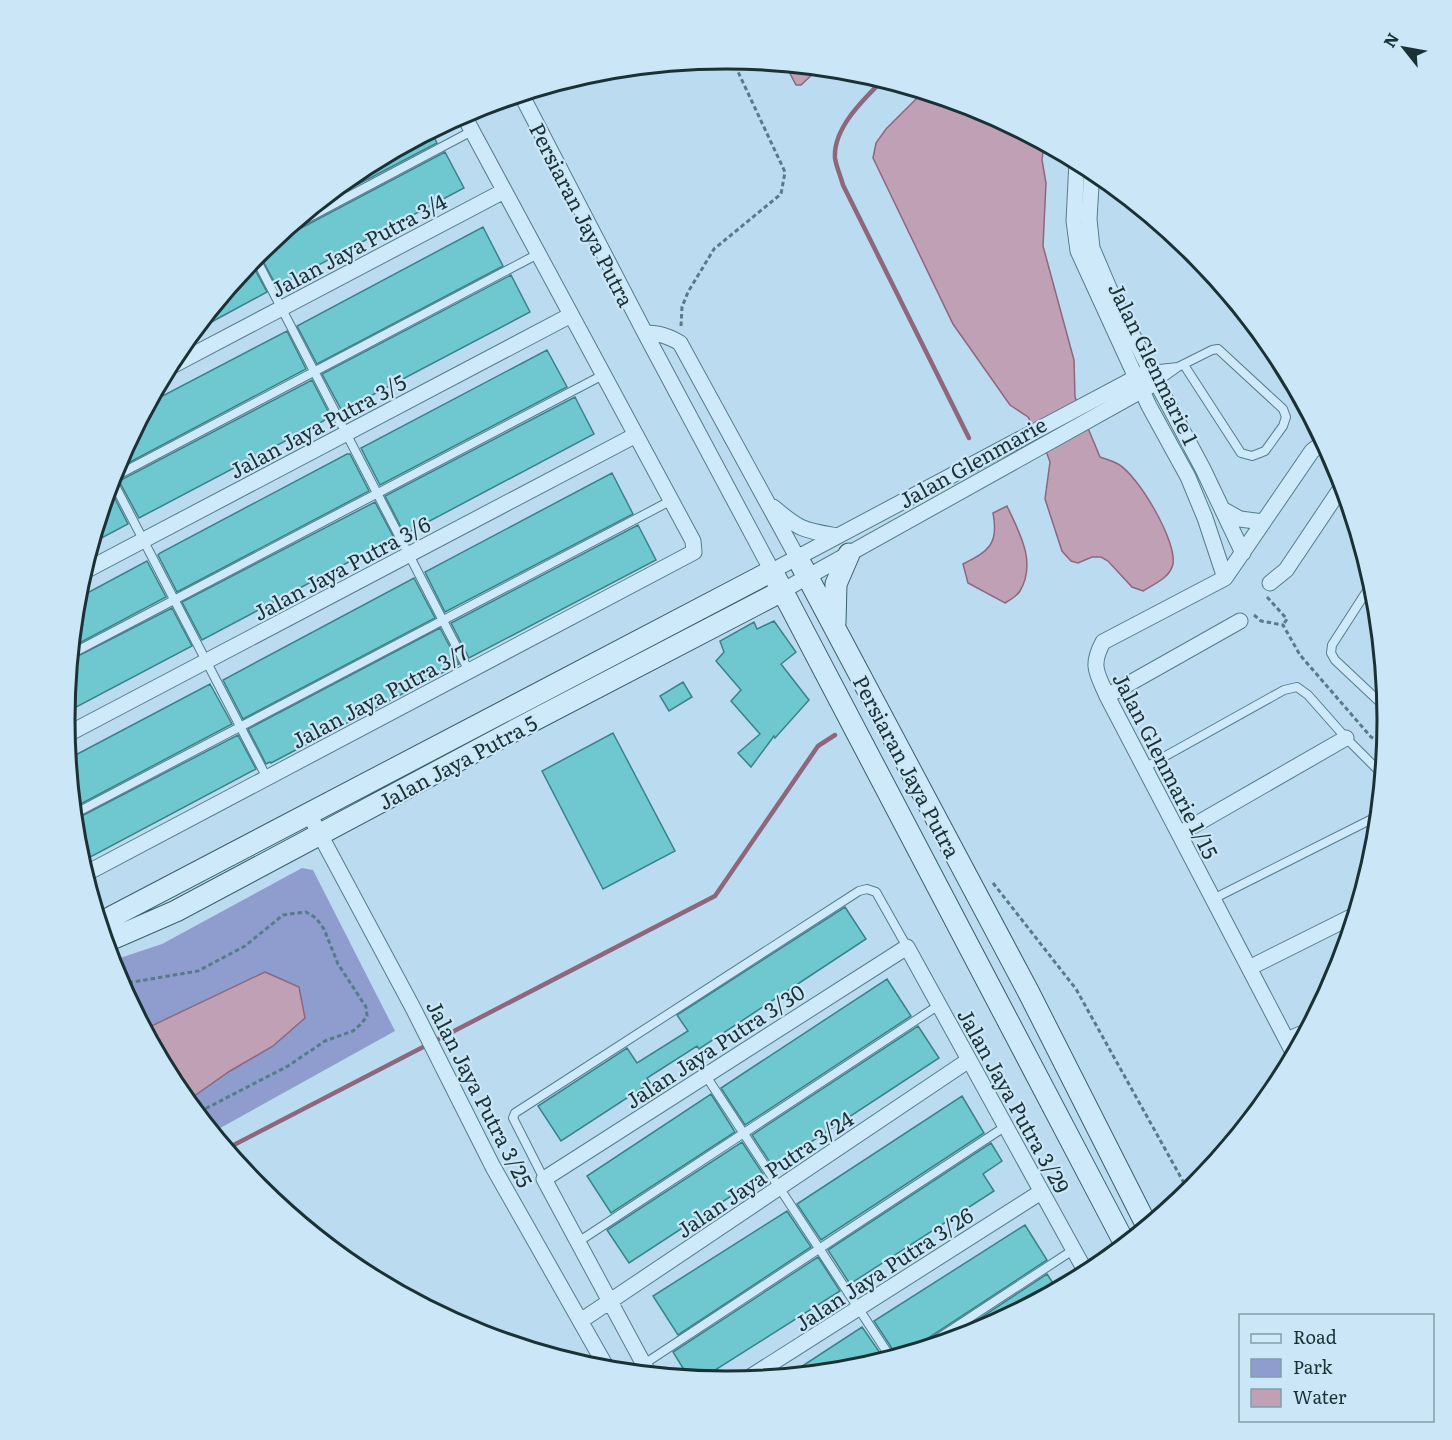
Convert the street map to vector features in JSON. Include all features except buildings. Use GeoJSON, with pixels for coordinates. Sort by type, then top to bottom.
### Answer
{"type":"FeatureCollection","features":[{"type":"Feature","properties":{"kind":"street","name":"Persiaran Jaya Putra"},"geometry":{"type":"LineString","coordinates":[[525,101],[1121,1237]]}},
{"type":"Feature","properties":{"kind":"street"},"geometry":{"type":"LineString","coordinates":[[468,123],[672,500]]}},
{"type":"Feature","properties":{"kind":"street","name":"Jalan Glenmarie 1"},"geometry":{"type":"LineString","coordinates":[[1081,175],[1074,221],[1078,251],[1146,380],[1205,518],[1225,578]]}},
{"type":"Feature","properties":{"kind":"street","name":"Jalan Jaya Putra 3/4"},"geometry":{"type":"LineString","coordinates":[[184,359],[504,191]]}},
{"type":"Feature","properties":{"kind":"street","name":"Jalan Jaya Putra 3/5"},"geometry":{"type":"LineString","coordinates":[[94,566],[571,315]]}},
{"type":"Feature","properties":{"kind":"street"},"geometry":{"type":"LineString","coordinates":[[645,333],[668,336],[680,344]]}},
{"type":"Feature","properties":{"kind":"street","name":"Persiaran Jaya Putra"},"geometry":{"type":"LineString","coordinates":[[680,344],[836,628],[1029,993],[1143,1219]]}},
{"type":"Feature","properties":{"kind":"street","name":"Jalan Glenmarie 1"},"geometry":{"type":"LineString","coordinates":[[1146,380],[1203,469],[1243,553]]}},
{"type":"Feature","properties":{"kind":"street","name":"Jalan Glenmarie"},"geometry":{"type":"LineString","coordinates":[[797,557],[1085,404],[1146,380]]}},
{"type":"Feature","properties":{"kind":"street","name":"Jalan Glenmarie"},"geometry":{"type":"LineString","coordinates":[[808,577],[1094,417],[1146,380]]}},
{"type":"Feature","properties":{"kind":"street","name":"Jalan Jaya Putra 3/6"},"geometry":{"type":"LineString","coordinates":[[75,730],[636,435]]}},
{"type":"Feature","properties":{"kind":"street","name":"Jalan Glenmarie 1/15"},"geometry":{"type":"LineString","coordinates":[[1290,1046],[1144,768],[1095,669],[1096,655],[1103,642],[1225,578],[1312,451],[1317,447]]}},
{"type":"Feature","properties":{"kind":"street"},"geometry":{"type":"LineString","coordinates":[[1188,477],[1203,469]]}},
{"type":"Feature","properties":{"kind":"street"},"geometry":{"type":"LineString","coordinates":[[1270,583],[1286,570],[1336,495]]}},
{"type":"Feature","properties":{"kind":"street","name":"Jalan Jaya Putra 3/7"},"geometry":{"type":"LineString","coordinates":[[93,870],[693,552],[693,541],[672,500]]}},
{"type":"Feature","properties":{"kind":"street"},"geometry":{"type":"LineString","coordinates":[[766,501],[798,528],[837,536]]}},
{"type":"Feature","properties":{"kind":"street"},"geometry":{"type":"LineString","coordinates":[[1222,508],[1240,519],[1263,522]]}},
{"type":"Feature","properties":{"kind":"street"},"geometry":{"type":"LineString","coordinates":[[836,628],[834,601],[836,584],[849,554]]}},
{"type":"Feature","properties":{"kind":"street","name":"Jalan Jaya Putra 5"},"geometry":{"type":"LineString","coordinates":[[107,919],[797,557]]}},
{"type":"Feature","properties":{"kind":"street","name":"Jalan Jaya Putra 5"},"geometry":{"type":"LineString","coordinates":[[113,938],[176,911],[808,577]]}},
{"type":"Feature","properties":{"kind":"street"},"geometry":{"type":"LineString","coordinates":[[1107,696],[1240,621]]}},
{"type":"Feature","properties":{"kind":"street"},"geometry":{"type":"LineString","coordinates":[[1179,834],[1346,738]]}},
{"type":"Feature","properties":{"kind":"street","name":"Jalan Jaya Putra 3/25"},"geometry":{"type":"LineString","coordinates":[[309,814],[413,1008],[493,1167],[602,1359]]}},
{"type":"Feature","properties":{"kind":"street"},"geometry":{"type":"LineString","coordinates":[[1250,968],[1345,920]]}},
{"type":"Feature","properties":{"kind":"street","name":"Jalan Jaya Putra 3/29"},"geometry":{"type":"LineString","coordinates":[[907,947],[1081,1265]]}},
{"type":"Feature","properties":{"kind":"street","name":"Jalan Jaya Putra 3/30"},"geometry":{"type":"LineString","coordinates":[[544,1179],[907,947]]}},
{"type":"Feature","properties":{"kind":"street","name":"Jalan Jaya Putra 3/24"},"geometry":{"type":"LineString","coordinates":[[582,1320],[969,1060]]}},
{"type":"Feature","properties":{"kind":"street","name":"Jalan Jaya Putra 3/25"},"geometry":{"type":"LineString","coordinates":[[544,1179],[645,1365]]}},
{"type":"Feature","properties":{"kind":"street","name":"Jalan Jaya Putra 3/26"},"geometry":{"type":"LineString","coordinates":[[761,1370],[1041,1192]]}},
{"type":"Feature","properties":{"kind":"lane"},"geometry":{"type":"LineString","coordinates":[[322,210],[472,131]]}},
{"type":"Feature","properties":{"kind":"lane"},"geometry":{"type":"LineString","coordinates":[[125,471],[538,254]]}},
{"type":"Feature","properties":{"kind":"lane"},"geometry":{"type":"LineString","coordinates":[[260,267],[470,671]]}},
{"type":"Feature","properties":{"kind":"lane"},"geometry":{"type":"LineString","coordinates":[[1146,380],[1218,349],[1283,409],[1286,417],[1283,426],[1265,451],[1252,456],[1241,453],[1181,366]]}},
{"type":"Feature","properties":{"kind":"lane"},"geometry":{"type":"LineString","coordinates":[[1146,380],[1181,366]]}},
{"type":"Feature","properties":{"kind":"lane"},"geometry":{"type":"LineString","coordinates":[[79,650],[603,375]]}},
{"type":"Feature","properties":{"kind":"lane"},"geometry":{"type":"LineString","coordinates":[[118,490],[267,778]]}},
{"type":"Feature","properties":{"kind":"lane"},"geometry":{"type":"LineString","coordinates":[[82,810],[672,500]]}},
{"type":"Feature","properties":{"kind":"lane"},"geometry":{"type":"LineString","coordinates":[[1364,595],[1332,645],[1331,653],[1335,660],[1376,698]]}},
{"type":"Feature","properties":{"kind":"lane"},"geometry":{"type":"LineString","coordinates":[[1144,768],[1284,690],[1297,687],[1308,695],[1375,767]]}},
{"type":"Feature","properties":{"kind":"lane"},"geometry":{"type":"LineString","coordinates":[[1213,899],[1368,821]]}},
{"type":"Feature","properties":{"kind":"lane"},"geometry":{"type":"LineString","coordinates":[[544,1179],[513,1118],[515,1113],[849,897],[867,889],[876,892],[907,947]]}},
{"type":"Feature","properties":{"kind":"lane"},"geometry":{"type":"LineString","coordinates":[[578,1242],[939,1005]]}},
{"type":"Feature","properties":{"kind":"lane"},"geometry":{"type":"LineString","coordinates":[[1286,1037],[1297,1032]]}},
{"type":"Feature","properties":{"kind":"lane"},"geometry":{"type":"LineString","coordinates":[[706,1076],[886,1351]]}},
{"type":"Feature","properties":{"kind":"lane"},"geometry":{"type":"LineString","coordinates":[[651,1366],[820,1248],[1007,1126]]}},
{"type":"Feature","properties":{"kind":"lane"},"geometry":{"type":"LineString","coordinates":[[948,1331],[1072,1250]]}},
{"type":"Feature","properties":{"kind":"path"},"geometry":{"type":"LineString","coordinates":[[680,344],[682,307],[688,292],[714,249],[781,194],[785,172],[737,69]]}},
{"type":"Feature","properties":{"kind":"path"},"geometry":{"type":"LineString","coordinates":[[1270,583],[1262,591],[1287,619],[1283,625]]}},
{"type":"Feature","properties":{"kind":"path"},"geometry":{"type":"LineString","coordinates":[[1240,621],[1251,613],[1261,621],[1283,625]]}},
{"type":"Feature","properties":{"kind":"path"},"geometry":{"type":"LineString","coordinates":[[1283,625],[1300,655],[1371,736],[1377,739]]}},
{"type":"Feature","properties":{"kind":"path"},"geometry":{"type":"LineString","coordinates":[[991,880],[1076,989],[1184,1182]]}},
{"type":"Feature","properties":{"kind":"path"},"geometry":{"type":"LineString","coordinates":[[131,982],[198,971],[245,946],[283,915],[306,912],[316,918],[324,929],[338,964],[366,1007],[367,1016],[352,1031],[325,1041],[288,1066],[205,1109]]}},
{"type":"Feature","properties":{"kind":"green space"},"geometry":{"type":"Polygon","coordinates":[[[302,868],[313,870],[395,1031],[220,1128],[185,1082],[162,1045],[142,1008],[121,958],[162,944],[302,868]]]}},
{"type":"Feature","properties":{"kind":"water"},"geometry":{"type":"Polygon","coordinates":[[[789,72],[812,75],[801,85],[796,85],[789,72]]]}},
{"type":"Feature","properties":{"kind":"water"},"geometry":{"type":"Polygon","coordinates":[[[917,98],[975,119],[1043,151],[1042,160],[1046,183],[1043,246],[1074,360],[1075,397],[1100,457],[1118,464],[1136,481],[1163,525],[1173,554],[1173,564],[1169,573],[1143,591],[1132,587],[1108,561],[1101,557],[1092,557],[1078,563],[1071,561],[1062,551],[1045,499],[1050,462],[1046,451],[1028,417],[1010,405],[953,324],[873,158],[876,143],[886,129],[917,98]]]}},
{"type":"Feature","properties":{"kind":"water"},"geometry":{"type":"Polygon","coordinates":[[[1007,506],[1024,547],[1027,569],[1020,591],[1005,603],[968,583],[963,564],[980,555],[990,545],[994,532],[993,513],[1007,506]]]}},
{"type":"Feature","properties":{"kind":"water"},"geometry":{"type":"Polygon","coordinates":[[[265,972],[299,987],[305,1018],[273,1046],[230,1071],[195,1095],[152,1026],[265,972]]]}},
{"type":"Feature","properties":{"kind":"waterway"},"geometry":{"type":"LineString","coordinates":[[876,87],[844,125],[839,136],[835,158],[843,185],[969,438]]}},
{"type":"Feature","properties":{"kind":"waterway"},"geometry":{"type":"LineString","coordinates":[[234,1145],[715,896],[818,746],[835,735]]}}]}
